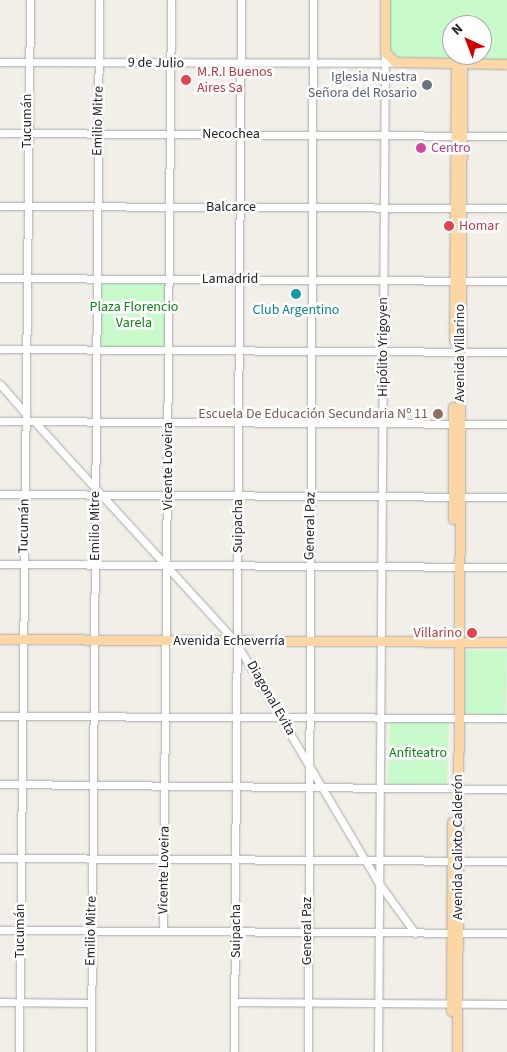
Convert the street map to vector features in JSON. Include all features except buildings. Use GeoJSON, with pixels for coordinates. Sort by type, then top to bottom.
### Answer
{"type":"FeatureCollection","features":[{"type":"Feature","properties":{"kind":"main road","name":"Hipólito Yrigoyen"},"geometry":{"type":"LineString","coordinates":[[385,0],[385,52]]}},
{"type":"Feature","properties":{"kind":"main road"},"geometry":{"type":"LineString","coordinates":[[385,52],[398,63]]}},
{"type":"Feature","properties":{"kind":"main road","name":"9 de Julio"},"geometry":{"type":"LineString","coordinates":[[398,63],[442,64]]}},
{"type":"Feature","properties":{"kind":"main road","name":"9 de Julio"},"geometry":{"type":"LineString","coordinates":[[492,64],[507,64]]}},
{"type":"Feature","properties":{"kind":"main road","name":"Avenida Villarino"},"geometry":{"type":"LineString","coordinates":[[456,642],[459,65]]}},
{"type":"Feature","properties":{"kind":"main road","name":"Avenida Echeverría"},"geometry":{"type":"LineString","coordinates":[[0,639],[237,642],[507,642]]}},
{"type":"Feature","properties":{"kind":"main road","name":"Avenida Calixto Calderón"},"geometry":{"type":"LineString","coordinates":[[456,642],[454,1004],[457,1052]]}},
{"type":"Feature","properties":{"kind":"main road","name":"Avenida Calixto Calderón"},"geometry":{"type":"LineString","coordinates":[[451,1052],[454,1004]]}},
{"type":"Feature","properties":{"kind":"street","name":"Tucumán"},"geometry":{"type":"LineString","coordinates":[[19,1052],[27,349],[26,133],[30,0]]}},
{"type":"Feature","properties":{"kind":"street","name":"Emilio Mitre"},"geometry":{"type":"LineString","coordinates":[[91,1052],[90,1003],[97,491],[96,206],[99,0]]}},
{"type":"Feature","properties":{"kind":"street","name":"Vicente Loveira"},"geometry":{"type":"LineString","coordinates":[[164,931],[171,0]]}},
{"type":"Feature","properties":{"kind":"street","name":"Suipacha"},"geometry":{"type":"LineString","coordinates":[[234,1052],[236,932],[235,787],[238,716],[241,0]]}},
{"type":"Feature","properties":{"kind":"street","name":"General Paz"},"geometry":{"type":"LineString","coordinates":[[308,1052],[307,859],[309,788],[313,0]]}},
{"type":"Feature","properties":{"kind":"street","name":"Hipólito Yrigoyen"},"geometry":{"type":"LineString","coordinates":[[378,1052],[385,52]]}},
{"type":"Feature","properties":{"kind":"street","name":"9 de Julio"},"geometry":{"type":"LineString","coordinates":[[0,62],[398,63]]}},
{"type":"Feature","properties":{"kind":"street","name":"Necochea"},"geometry":{"type":"LineString","coordinates":[[0,133],[507,136]]}},
{"type":"Feature","properties":{"kind":"street","name":"Balcarce"},"geometry":{"type":"LineString","coordinates":[[0,206],[507,208]]}},
{"type":"Feature","properties":{"kind":"street","name":"Lamadrid"},"geometry":{"type":"LineString","coordinates":[[0,278],[507,281]]}},
{"type":"Feature","properties":{"kind":"street"},"geometry":{"type":"LineString","coordinates":[[0,349],[507,352]]}},
{"type":"Feature","properties":{"kind":"street"},"geometry":{"type":"LineString","coordinates":[[0,384],[26,417],[34,421],[507,424]]}},
{"type":"Feature","properties":{"kind":"street"},"geometry":{"type":"LineString","coordinates":[[0,421],[26,417]]}},
{"type":"Feature","properties":{"kind":"street","name":"Diagonal Evita"},"geometry":{"type":"LineString","coordinates":[[34,421],[237,642],[378,882],[415,932]]}},
{"type":"Feature","properties":{"kind":"street"},"geometry":{"type":"LineString","coordinates":[[0,494],[97,491],[310,496],[507,496]]}},
{"type":"Feature","properties":{"kind":"street"},"geometry":{"type":"LineString","coordinates":[[0,564],[507,567]]}},
{"type":"Feature","properties":{"kind":"street"},"geometry":{"type":"LineString","coordinates":[[0,716],[507,718]]}},
{"type":"Feature","properties":{"kind":"street"},"geometry":{"type":"LineString","coordinates":[[0,784],[507,789]]}},
{"type":"Feature","properties":{"kind":"street"},"geometry":{"type":"LineString","coordinates":[[0,858],[507,861]]}},
{"type":"Feature","properties":{"kind":"street"},"geometry":{"type":"LineString","coordinates":[[0,930],[507,933]]}},
{"type":"Feature","properties":{"kind":"street"},"geometry":{"type":"LineString","coordinates":[[0,1002],[90,1003]]}},
{"type":"Feature","properties":{"kind":"street"},"geometry":{"type":"LineString","coordinates":[[235,1002],[507,1004]]}},
{"type":"Feature","properties":{"kind":"green space"},"geometry":{"type":"Polygon","coordinates":[[[390,0],[507,0],[507,60],[492,60],[492,15],[442,15],[442,60],[401,60],[390,49],[390,0]]]}},
{"type":"Feature","properties":{"kind":"green space","name":"Plaza Florencio Varela"},"geometry":{"type":"Polygon","coordinates":[[[101,283],[169,283],[169,347],[101,347],[101,283]]]}},
{"type":"Feature","properties":{"kind":"green space"},"geometry":{"type":"Polygon","coordinates":[[[463,650],[507,651],[506,715],[462,714],[463,650]]]}},
{"type":"Feature","properties":{"kind":"green space","name":"Anfiteatro"},"geometry":{"type":"Polygon","coordinates":[[[390,720],[449,722],[447,786],[388,784],[390,720]]]}},
{"type":"Feature","properties":{"kind":"place","name":"M.R.I Buenos Aires Sa"},"geometry":{"type":"Point","coordinates":[186,80]}},
{"type":"Feature","properties":{"kind":"place","name":"Iglesia Nuestra Señora del Rosario"},"geometry":{"type":"Point","coordinates":[427,85]}},
{"type":"Feature","properties":{"kind":"place","name":"Centro"},"geometry":{"type":"Point","coordinates":[421,148]}},
{"type":"Feature","properties":{"kind":"place","name":"Homar"},"geometry":{"type":"Point","coordinates":[449,226]}},
{"type":"Feature","properties":{"kind":"place","name":"Club Argentino"},"geometry":{"type":"Point","coordinates":[296,294]}},
{"type":"Feature","properties":{"kind":"place","name":"Escuela De Educación Secundaria Nº 11"},"geometry":{"type":"Point","coordinates":[438,414]}},
{"type":"Feature","properties":{"kind":"place","name":"Villarino"},"geometry":{"type":"Point","coordinates":[472,633]}}]}
